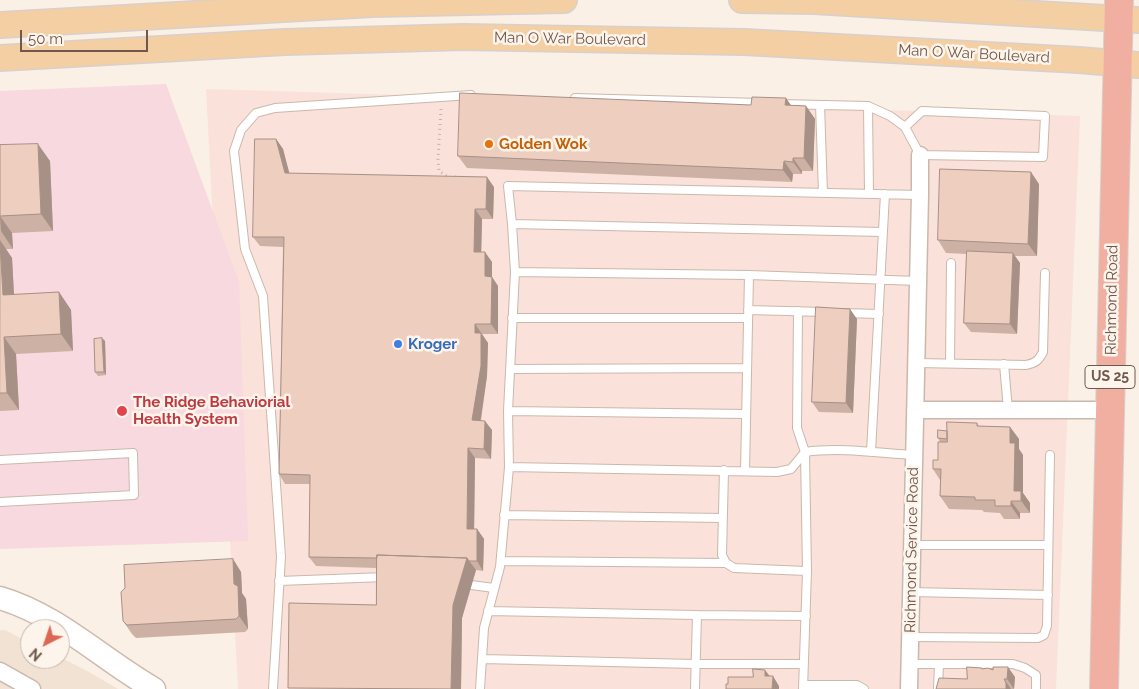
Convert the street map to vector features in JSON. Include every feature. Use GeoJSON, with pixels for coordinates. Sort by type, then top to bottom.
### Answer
{"type":"FeatureCollection","features":[{"type":"Feature","properties":{"kind":"highway","name":"Richmond Road"},"geometry":{"type":"LineString","coordinates":[[1104,689],[1110,410],[1128,65],[1125,13]]}},
{"type":"Feature","properties":{"kind":"main road"},"geometry":{"type":"LineString","coordinates":[[0,25],[372,4],[564,0]]}},
{"type":"Feature","properties":{"kind":"main road"},"geometry":{"type":"LineString","coordinates":[[742,0],[1125,13]]}},
{"type":"Feature","properties":{"kind":"main road","name":"Man O War Boulevard"},"geometry":{"type":"LineString","coordinates":[[0,58],[285,42],[463,38],[744,42],[1079,60],[1128,65]]}},
{"type":"Feature","properties":{"kind":"street","name":"Richmond Service Road"},"geometry":{"type":"LineString","coordinates":[[909,689],[920,154]]}},
{"type":"Feature","properties":{"kind":"street"},"geometry":{"type":"LineString","coordinates":[[916,410],[1110,410]]}},
{"type":"Feature","properties":{"kind":"street"},"geometry":{"type":"LineString","coordinates":[[0,598],[10,601],[76,637],[154,689]]}},
{"type":"Feature","properties":{"kind":"street"},"geometry":{"type":"LineString","coordinates":[[0,671],[32,689]]}},
{"type":"Feature","properties":{"kind":"lane"},"geometry":{"type":"LineString","coordinates":[[273,689],[280,557],[263,296],[245,249],[234,150],[241,130],[256,114],[275,108],[483,95]]}},
{"type":"Feature","properties":{"kind":"lane"},"geometry":{"type":"LineString","coordinates":[[562,98],[868,106],[890,116],[905,127],[920,154],[1044,157],[1044,116],[922,111],[905,127]]}},
{"type":"Feature","properties":{"kind":"lane"},"geometry":{"type":"LineString","coordinates":[[820,105],[823,193]]}},
{"type":"Feature","properties":{"kind":"lane"},"geometry":{"type":"LineString","coordinates":[[868,106],[869,194]]}},
{"type":"Feature","properties":{"kind":"lane"},"geometry":{"type":"LineString","coordinates":[[480,689],[484,628],[501,561],[509,467],[508,411],[515,272],[508,186],[920,195]]}},
{"type":"Feature","properties":{"kind":"lane"},"geometry":{"type":"LineString","coordinates":[[870,452],[886,194]]}},
{"type":"Feature","properties":{"kind":"lane"},"geometry":{"type":"LineString","coordinates":[[512,224],[883,232]]}},
{"type":"Feature","properties":{"kind":"lane"},"geometry":{"type":"LineString","coordinates":[[950,263],[950,364]]}},
{"type":"Feature","properties":{"kind":"lane"},"geometry":{"type":"LineString","coordinates":[[515,272],[749,275],[918,281]]}},
{"type":"Feature","properties":{"kind":"lane"},"geometry":{"type":"LineString","coordinates":[[917,363],[1004,364],[1034,363],[1040,359],[1044,352],[1045,274]]}},
{"type":"Feature","properties":{"kind":"lane"},"geometry":{"type":"LineString","coordinates":[[745,471],[749,275]]}},
{"type":"Feature","properties":{"kind":"lane"},"geometry":{"type":"LineString","coordinates":[[512,318],[748,314],[798,311],[878,314]]}},
{"type":"Feature","properties":{"kind":"lane"},"geometry":{"type":"LineString","coordinates":[[798,311],[797,428],[806,452],[807,571],[803,687],[857,685],[864,689]]}},
{"type":"Feature","properties":{"kind":"lane"},"geometry":{"type":"LineString","coordinates":[[1004,364],[1008,410]]}},
{"type":"Feature","properties":{"kind":"lane"},"geometry":{"type":"LineString","coordinates":[[510,368],[746,368]]}},
{"type":"Feature","properties":{"kind":"lane"},"geometry":{"type":"LineString","coordinates":[[508,411],[746,414]]}},
{"type":"Feature","properties":{"kind":"lane"},"geometry":{"type":"LineString","coordinates":[[509,467],[777,472],[791,469],[806,452],[828,450],[914,455]]}},
{"type":"Feature","properties":{"kind":"lane"},"geometry":{"type":"LineString","coordinates":[[0,460],[133,453],[134,495],[0,502]]}},
{"type":"Feature","properties":{"kind":"lane"},"geometry":{"type":"LineString","coordinates":[[910,637],[1038,638],[1044,634],[1047,626],[1050,455]]}},
{"type":"Feature","properties":{"kind":"lane"},"geometry":{"type":"LineString","coordinates":[[724,470],[722,555],[726,563],[734,568],[807,571]]}},
{"type":"Feature","properties":{"kind":"lane"},"geometry":{"type":"LineString","coordinates":[[504,515],[723,518]]}},
{"type":"Feature","properties":{"kind":"lane"},"geometry":{"type":"LineString","coordinates":[[912,545],[1048,545]]}},
{"type":"Feature","properties":{"kind":"lane"},"geometry":{"type":"LineString","coordinates":[[501,561],[726,563]]}},
{"type":"Feature","properties":{"kind":"lane"},"geometry":{"type":"LineString","coordinates":[[279,581],[385,577]]}},
{"type":"Feature","properties":{"kind":"lane"},"geometry":{"type":"LineString","coordinates":[[471,585],[494,588]]}},
{"type":"Feature","properties":{"kind":"lane"},"geometry":{"type":"LineString","coordinates":[[911,592],[1048,595]]}},
{"type":"Feature","properties":{"kind":"lane"},"geometry":{"type":"LineString","coordinates":[[488,612],[806,616]]}},
{"type":"Feature","properties":{"kind":"lane"},"geometry":{"type":"LineString","coordinates":[[695,689],[696,615]]}},
{"type":"Feature","properties":{"kind":"lane"},"geometry":{"type":"LineString","coordinates":[[482,659],[695,664],[804,664]]}},
{"type":"Feature","properties":{"kind":"lane"},"geometry":{"type":"LineString","coordinates":[[909,664],[1012,664],[1025,668],[1036,675],[1036,689]]}},
{"type":"Feature","properties":{"kind":"lane"},"geometry":{"type":"LineString","coordinates":[[938,689],[939,664]]}},
{"type":"Feature","properties":{"kind":"path"},"geometry":{"type":"LineString","coordinates":[[443,96],[438,150],[440,171],[447,177],[469,176],[508,186]]}},
{"type":"Feature","properties":{"kind":"shaded area","name":"The Ridge Behaviorial Health System"},"geometry":{"type":"Polygon","coordinates":[[[166,84],[239,282],[248,541],[0,549],[0,91],[166,84]]]}},
{"type":"Feature","properties":{"kind":"shaded area"},"geometry":{"type":"Polygon","coordinates":[[[206,89],[1080,116],[1056,689],[238,689],[206,89]]]}},
{"type":"Feature","properties":{"kind":"shaded area"},"geometry":{"type":"Polygon","coordinates":[[[0,630],[5,630],[20,638],[20,669],[70,669],[70,662],[118,689],[0,689],[0,630]]]}},
{"type":"Feature","properties":{"kind":"building"},"geometry":{"type":"Polygon","coordinates":[[[460,93],[751,105],[752,97],[786,98],[785,105],[806,106],[804,158],[793,158],[793,162],[784,161],[783,170],[458,156],[460,93]]]}},
{"type":"Feature","properties":{"kind":"building"},"geometry":{"type":"Polygon","coordinates":[[[255,139],[276,139],[285,173],[487,177],[486,209],[475,209],[474,252],[485,252],[485,276],[492,277],[491,324],[475,324],[475,333],[481,333],[481,366],[472,420],[485,421],[484,449],[468,448],[467,529],[477,529],[477,561],[469,561],[467,558],[377,555],[377,558],[309,557],[310,475],[279,474],[284,237],[253,237],[255,139]]]}},
{"type":"Feature","properties":{"kind":"building"},"geometry":{"type":"Polygon","coordinates":[[[38,144],[41,214],[0,216],[0,145],[38,144]]]}},
{"type":"Feature","properties":{"kind":"building"},"geometry":{"type":"Polygon","coordinates":[[[940,169],[1031,172],[1028,244],[938,240],[940,169]]]}},
{"type":"Feature","properties":{"kind":"building"},"geometry":{"type":"Polygon","coordinates":[[[0,243],[3,295],[59,292],[61,334],[4,337],[7,393],[0,393],[0,243]]]}},
{"type":"Feature","properties":{"kind":"building"},"geometry":{"type":"Polygon","coordinates":[[[967,251],[1013,253],[1010,324],[964,323],[967,251]]]}},
{"type":"Feature","properties":{"kind":"building"},"geometry":{"type":"Polygon","coordinates":[[[816,307],[850,309],[846,403],[812,402],[816,307]]]}},
{"type":"Feature","properties":{"kind":"building"},"geometry":{"type":"Polygon","coordinates":[[[102,338],[104,372],[95,372],[94,339],[102,338]]]}},
{"type":"Feature","properties":{"kind":"building"},"geometry":{"type":"Polygon","coordinates":[[[947,422],[977,423],[977,426],[1010,427],[1010,443],[1015,443],[1014,491],[1021,491],[1021,501],[1011,501],[1011,506],[995,506],[995,500],[975,500],[975,497],[940,496],[941,469],[933,469],[933,460],[938,460],[938,442],[947,442],[947,422]]]}},
{"type":"Feature","properties":{"kind":"building"},"geometry":{"type":"Polygon","coordinates":[[[938,430],[947,431],[947,439],[938,438],[938,430]]]}},
{"type":"Feature","properties":{"kind":"building"},"geometry":{"type":"Polygon","coordinates":[[[377,555],[467,558],[453,605],[451,689],[288,688],[289,603],[376,605],[377,555]]]}},
{"type":"Feature","properties":{"kind":"building"},"geometry":{"type":"Polygon","coordinates":[[[233,559],[234,584],[238,586],[239,616],[236,619],[127,625],[123,621],[121,592],[125,588],[124,565],[233,559]]]}},
{"type":"Feature","properties":{"kind":"building"},"geometry":{"type":"Polygon","coordinates":[[[967,667],[993,670],[993,667],[1008,667],[1007,679],[1004,679],[1006,689],[936,689],[939,678],[967,679],[967,667]]]}},
{"type":"Feature","properties":{"kind":"building"},"geometry":{"type":"Polygon","coordinates":[[[753,669],[765,670],[765,676],[773,676],[772,689],[726,689],[728,677],[753,677],[753,669]]]}},
{"type":"Feature","properties":{"kind":"place","name":"Golden Wok"},"geometry":{"type":"Point","coordinates":[489,144]}},
{"type":"Feature","properties":{"kind":"place","name":"Kroger"},"geometry":{"type":"Point","coordinates":[398,344]}},
{"type":"Feature","properties":{"kind":"place","name":"The Ridge Behaviorial Health System"},"geometry":{"type":"Point","coordinates":[122,411]}}]}
